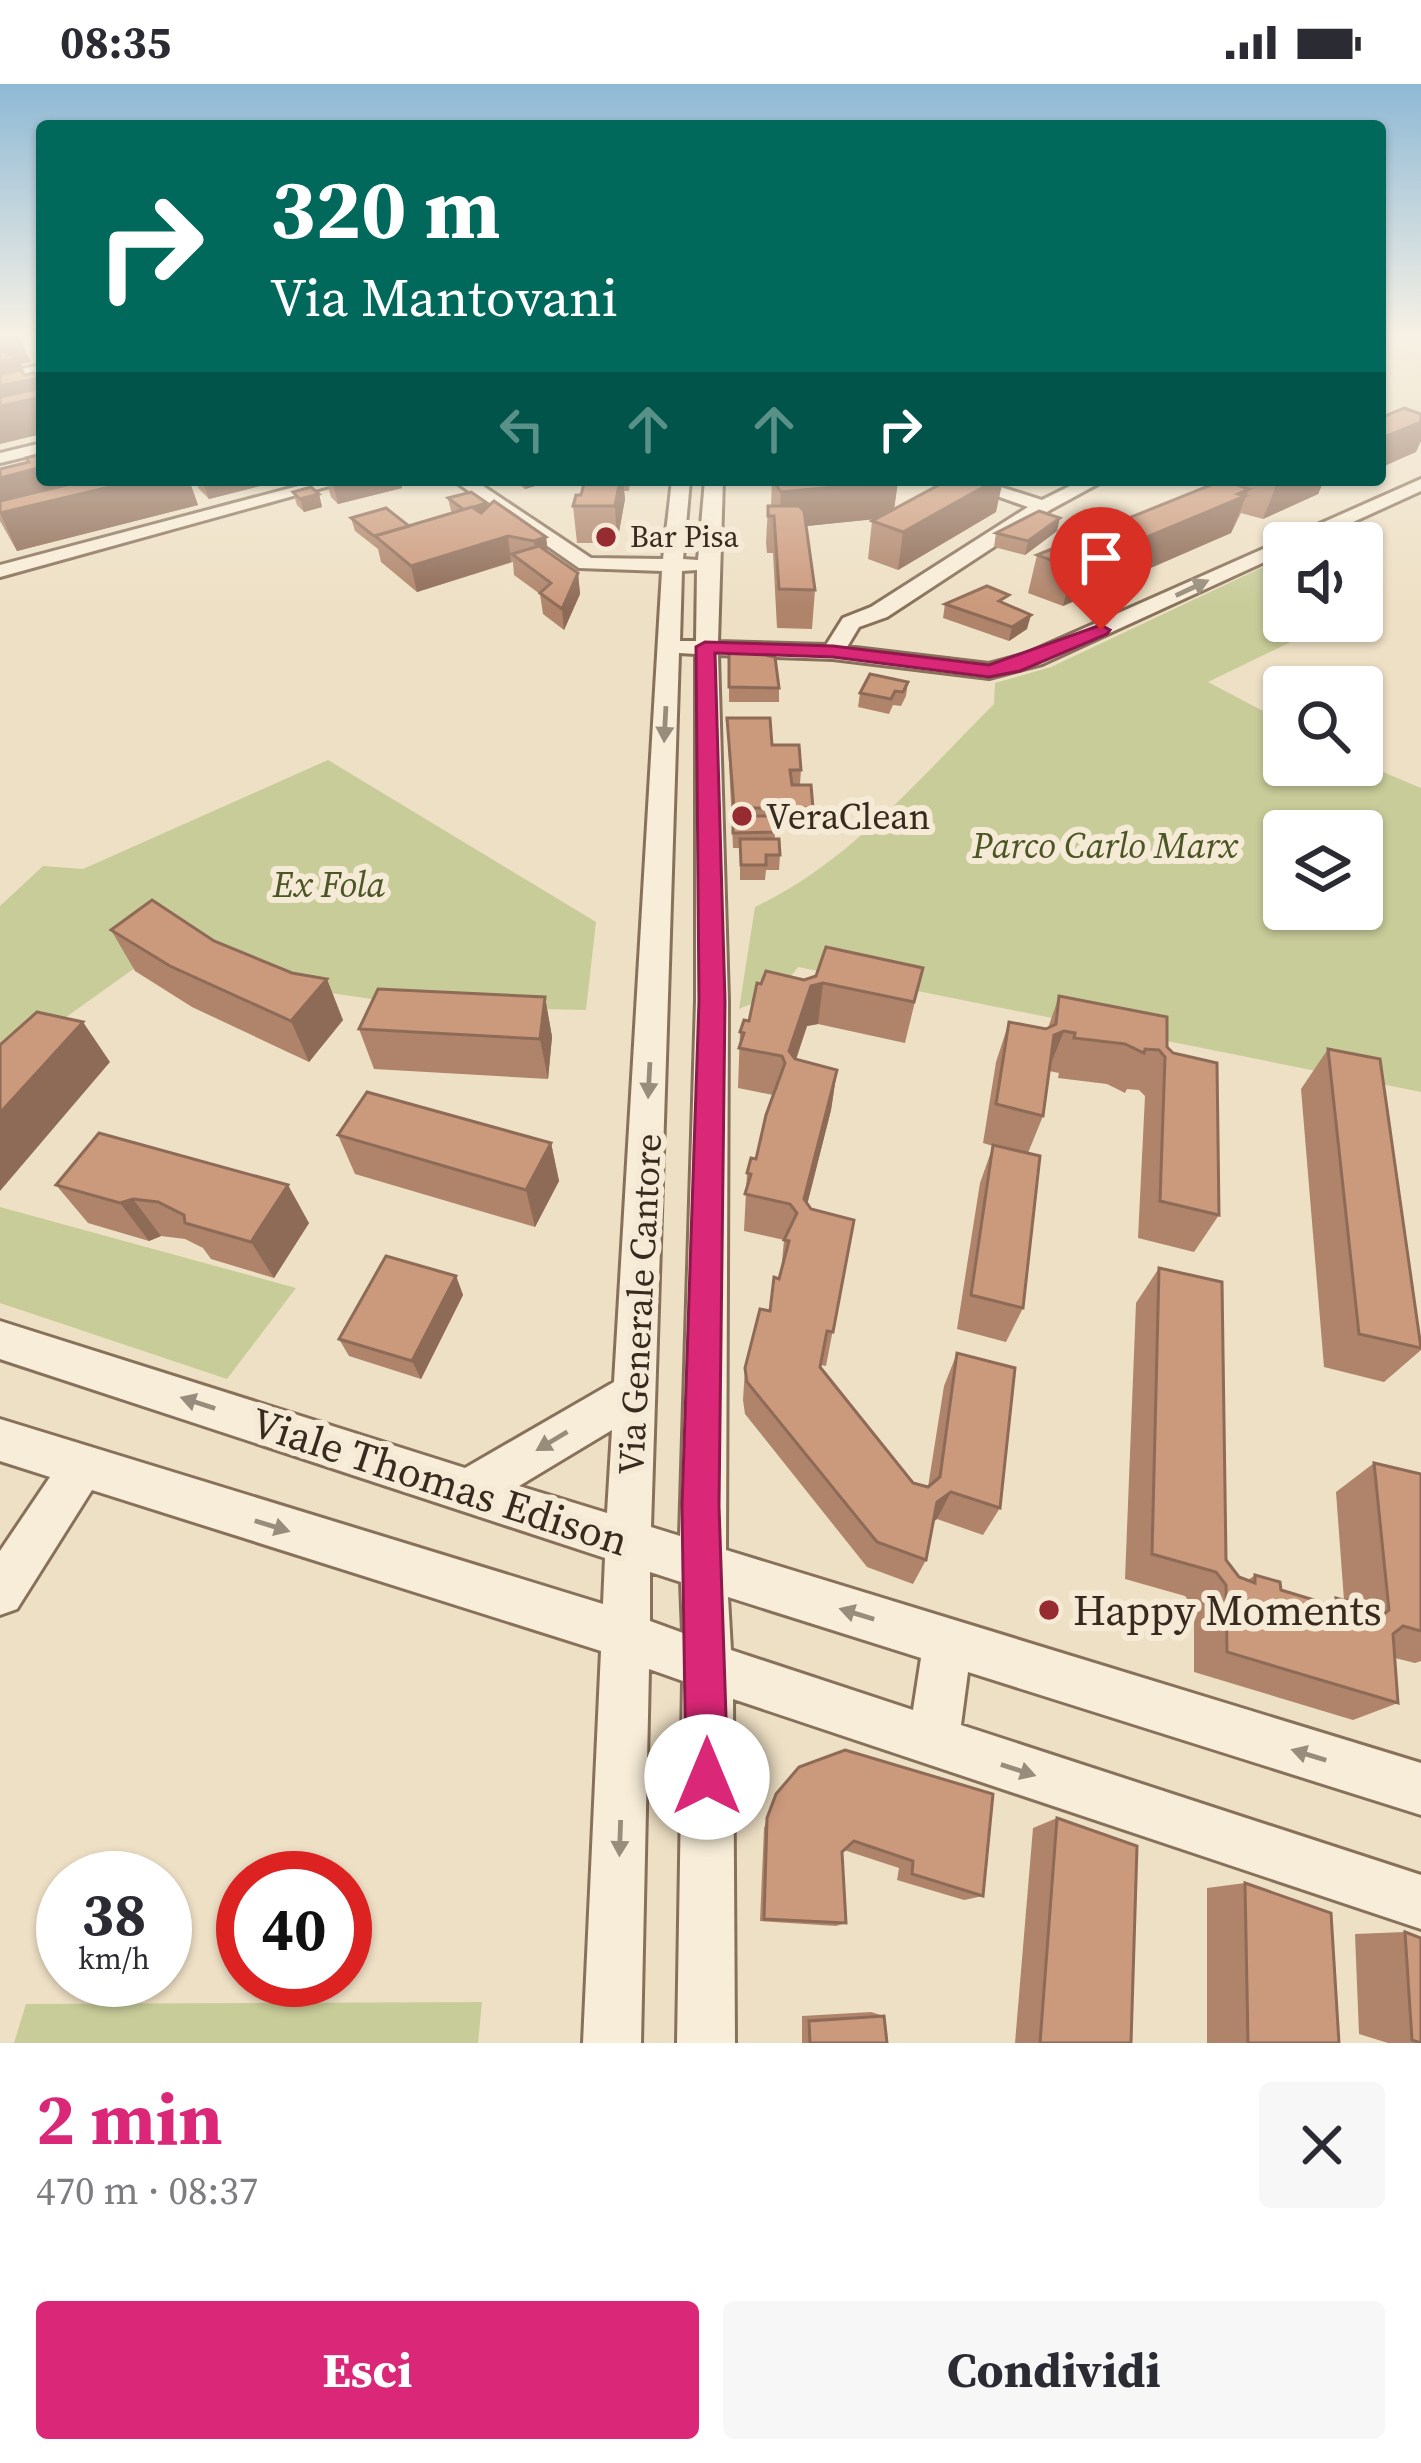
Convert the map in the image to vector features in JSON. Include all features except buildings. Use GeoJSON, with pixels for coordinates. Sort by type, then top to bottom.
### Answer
{"type":"FeatureCollection","features":[{"type":"Feature","properties":{"kind":"street"},"geometry":{"type":"LineString","coordinates":[[0,458],[36,449]]}},
{"type":"Feature","properties":{"kind":"street"},"geometry":{"type":"LineString","coordinates":[[1336,522],[1421,484]]}},
{"type":"Feature","properties":{"kind":"street"},"geometry":{"type":"LineString","coordinates":[[0,572],[320,486]]}},
{"type":"Feature","properties":{"kind":"street"},"geometry":{"type":"LineString","coordinates":[[471,486],[586,564],[672,565],[706,576]]}},
{"type":"Feature","properties":{"kind":"street","name":"Via Generale Cantore"},"geometry":{"type":"LineString","coordinates":[[612,2043],[629,1543],[672,565],[680,486]]}},
{"type":"Feature","properties":{"kind":"street","name":"Via Generale Cantore"},"geometry":{"type":"LineString","coordinates":[[706,2043],[708,1667],[701,1563],[712,1001],[705,647],[714,486]]}},
{"type":"Feature","properties":{"kind":"street"},"geometry":{"type":"LineString","coordinates":[[980,486],[1043,506]]}},
{"type":"Feature","properties":{"kind":"street"},"geometry":{"type":"LineString","coordinates":[[833,652],[850,623],[879,612],[1043,506],[1084,486]]}},
{"type":"Feature","properties":{"kind":"street"},"geometry":{"type":"LineString","coordinates":[[669,647],[833,652],[970,671],[1014,667],[1263,555]]}},
{"type":"Feature","properties":{"kind":"street"},"geometry":{"type":"LineString","coordinates":[[879,612],[888,644],[884,658]]}},
{"type":"Feature","properties":{"kind":"street","name":"Viale Thomas Edison"},"geometry":{"type":"LineString","coordinates":[[0,1340],[629,1543],[1421,1790]]}},
{"type":"Feature","properties":{"kind":"street"},"geometry":{"type":"LineString","coordinates":[[469,1491],[636,1392]]}},
{"type":"Feature","properties":{"kind":"street"},"geometry":{"type":"LineString","coordinates":[[0,1440],[626,1637],[1421,1902]]}},
{"type":"Feature","properties":{"kind":"street"},"geometry":{"type":"LineString","coordinates":[[0,1592],[81,1468]]}},
{"type":"Feature","properties":{"kind":"street"},"geometry":{"type":"LineString","coordinates":[[933,1742],[948,1642]]}},
{"type":"Feature","properties":{"kind":"green space","name":"Parco Carlo Marx"},"geometry":{"type":"Polygon","coordinates":[[[1263,567],[1263,642],[1291,642],[1208,682],[1263,711],[1263,786],[1383,786],[1383,772],[1421,788],[1421,1092],[798,967],[779,992],[739,1009],[755,907],[822,867],[882,816],[994,704],[995,683],[1051,667],[1263,567]]]}},
{"type":"Feature","properties":{"kind":"green space","name":"Ex Fola"},"geometry":{"type":"Polygon","coordinates":[[[328,760],[596,922],[586,1010],[419,1006],[303,989],[188,930],[55,1025],[0,1085],[0,906],[43,866],[83,869],[328,760]]]}},
{"type":"Feature","properties":{"kind":"green space"},"geometry":{"type":"Polygon","coordinates":[[[0,1207],[296,1288],[227,1379],[0,1303],[0,1207]]]}},
{"type":"Feature","properties":{"kind":"green space"},"geometry":{"type":"Polygon","coordinates":[[[372,2002],[482,2002],[478,2043],[14,2043],[26,2004],[372,2007],[372,2002]]]}},
{"type":"Feature","properties":{"kind":"place","name":"Bar Pisa"},"geometry":{"type":"Point","coordinates":[606,537]}},
{"type":"Feature","properties":{"kind":"place","name":"VeraClean"},"geometry":{"type":"Point","coordinates":[742,816]}},
{"type":"Feature","properties":{"kind":"place","name":"Happy Moments"},"geometry":{"type":"Point","coordinates":[1049,1610]}},
{"type":"Feature","properties":{"kind":"route"},"geometry":{"type":"LineString","coordinates":[[707,1777],[708,1667],[700,1506],[712,1001],[705,647],[833,652],[989,671],[1014,667],[1101,630]]}}]}
